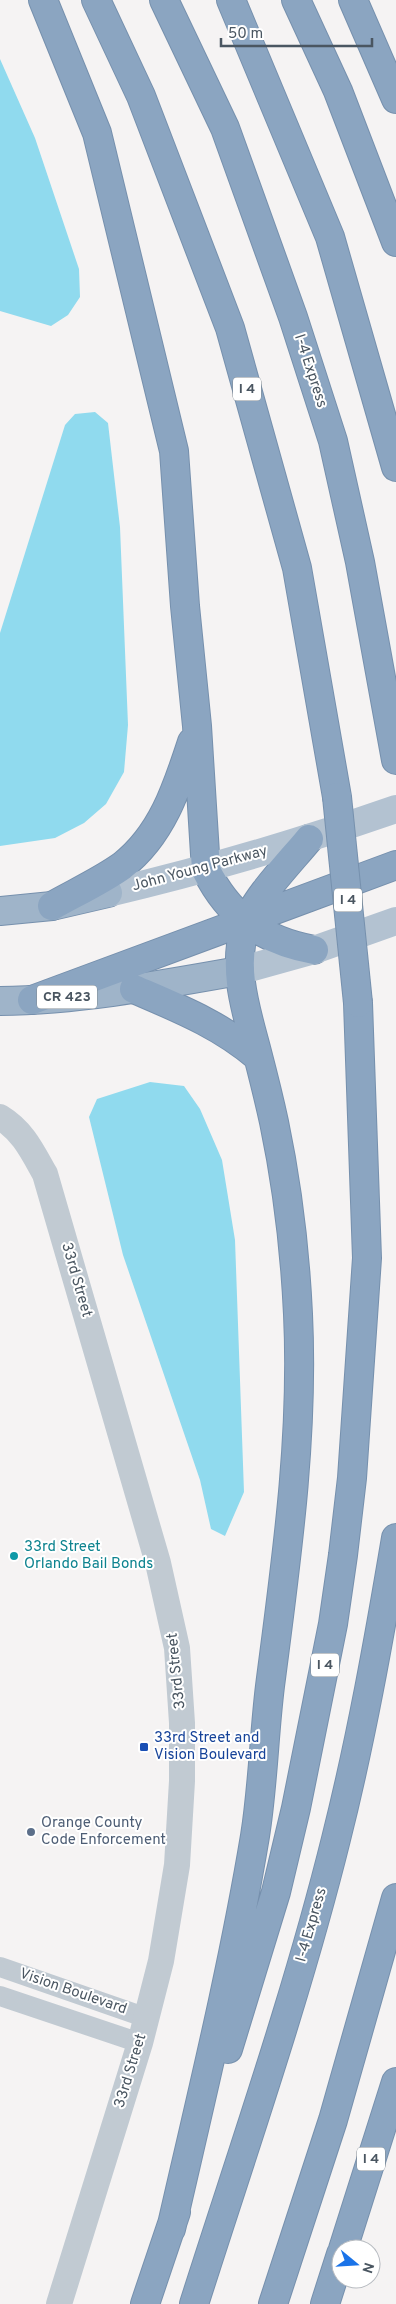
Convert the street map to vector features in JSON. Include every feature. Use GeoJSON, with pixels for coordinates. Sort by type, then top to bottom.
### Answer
{"type":"FeatureCollection","features":[{"type":"Feature","properties":{"kind":"highway"},"geometry":{"type":"LineString","coordinates":[[44,0],[97,132],[174,451],[185,606],[197,726],[206,870],[220,895],[246,921],[267,936],[289,946],[314,950]]}},
{"type":"Feature","properties":{"kind":"highway","name":"I 4"},"geometry":{"type":"LineString","coordinates":[[96,0],[141,96],[230,328],[298,568],[337,797],[358,1004],[367,1258],[352,1478],[333,1624],[296,1808],[276,1892],[246,1994],[145,2304]]}},
{"type":"Feature","properties":{"kind":"highway","name":"I-4 Express"},"geometry":{"type":"LineString","coordinates":[[164,0],[225,128],[293,317],[330,432],[360,562],[396,760]]}},
{"type":"Feature","properties":{"kind":"highway"},"geometry":{"type":"LineString","coordinates":[[231,0],[330,237],[396,467]]}},
{"type":"Feature","properties":{"kind":"highway"},"geometry":{"type":"LineString","coordinates":[[296,0],[338,91],[396,242]]}},
{"type":"Feature","properties":{"kind":"highway"},"geometry":{"type":"LineString","coordinates":[[353,0],[396,99]]}},
{"type":"Feature","properties":{"kind":"highway"},"geometry":{"type":"LineString","coordinates":[[52,906],[122,866],[148,840],[163,819],[178,784],[197,726]]}},
{"type":"Feature","properties":{"kind":"highway"},"geometry":{"type":"LineString","coordinates":[[171,2229],[214,2043],[255,1833],[293,1502],[300,1398],[298,1313],[290,1225],[274,1126],[243,998],[239,971],[240,948],[246,921],[309,840]]}},
{"type":"Feature","properties":{"kind":"highway"},"geometry":{"type":"LineString","coordinates":[[32,1000],[396,865]]}},
{"type":"Feature","properties":{"kind":"highway","name":"John Young Parkway"},"geometry":{"type":"LineString","coordinates":[[0,911],[52,906],[108,893]]}},
{"type":"Feature","properties":{"kind":"highway","name":"CR 423"},"geometry":{"type":"LineString","coordinates":[[0,1001],[32,1000],[134,989],[239,971]]}},
{"type":"Feature","properties":{"kind":"highway"},"geometry":{"type":"LineString","coordinates":[[134,989],[210,1022],[239,1040],[258,1056]]}},
{"type":"Feature","properties":{"kind":"highway","name":"I-4 Express"},"geometry":{"type":"LineString","coordinates":[[194,2304],[295,1988],[336,1840],[365,1718],[396,1538]]}},
{"type":"Feature","properties":{"kind":"highway"},"geometry":{"type":"LineString","coordinates":[[273,2304],[333,2120],[396,1898]]}},
{"type":"Feature","properties":{"kind":"highway","name":"I 4"},"geometry":{"type":"LineString","coordinates":[[346,2239],[396,2082]]}},
{"type":"Feature","properties":{"kind":"highway"},"geometry":{"type":"LineString","coordinates":[[325,2304],[331,2285]]}},
{"type":"Feature","properties":{"kind":"main road","name":"John Young Parkway"},"geometry":{"type":"LineString","coordinates":[[108,893],[206,870],[309,840],[396,809]]}},
{"type":"Feature","properties":{"kind":"main road","name":"CR 423"},"geometry":{"type":"LineString","coordinates":[[239,971],[314,950],[396,921]]}},
{"type":"Feature","properties":{"kind":"street","name":"33rd Street"},"geometry":{"type":"LineString","coordinates":[[0,1117],[13,1125],[28,1142],[45,1174],[158,1563],[177,1648],[180,1686],[182,1771],[177,1865],[161,1961],[140,2043],[59,2304]]}},
{"type":"Feature","properties":{"kind":"street","name":"Vision Boulevard"},"geometry":{"type":"LineString","coordinates":[[0,1967],[147,2018]]}},
{"type":"Feature","properties":{"kind":"street","name":"Vision Boulevard"},"geometry":{"type":"LineString","coordinates":[[0,1996],[140,2043]]}},
{"type":"Feature","properties":{"kind":"water"},"geometry":{"type":"Polygon","coordinates":[[[0,59],[35,138],[79,269],[80,297],[68,315],[51,326],[0,311],[0,59]]]}},
{"type":"Feature","properties":{"kind":"water"},"geometry":{"type":"Polygon","coordinates":[[[95,412],[108,423],[120,527],[128,725],[124,772],[106,804],[84,823],[55,838],[0,846],[0,633],[65,425],[75,414],[95,412]]]}},
{"type":"Feature","properties":{"kind":"water"},"geometry":{"type":"Polygon","coordinates":[[[150,1082],[184,1086],[200,1109],[222,1160],[235,1240],[244,1492],[225,1536],[211,1529],[200,1480],[123,1255],[89,1117],[97,1099],[150,1082]]]}},
{"type":"Feature","properties":{"kind":"place","name":"33rd Street Orlando Bail Bonds"},"geometry":{"type":"Point","coordinates":[14,1556]}},
{"type":"Feature","properties":{"kind":"place","name":"33rd Street and Vision Boulevard"},"geometry":{"type":"Point","coordinates":[144,1747]}},
{"type":"Feature","properties":{"kind":"place","name":"Orange County Code Enforcement"},"geometry":{"type":"Point","coordinates":[31,1832]}}]}
